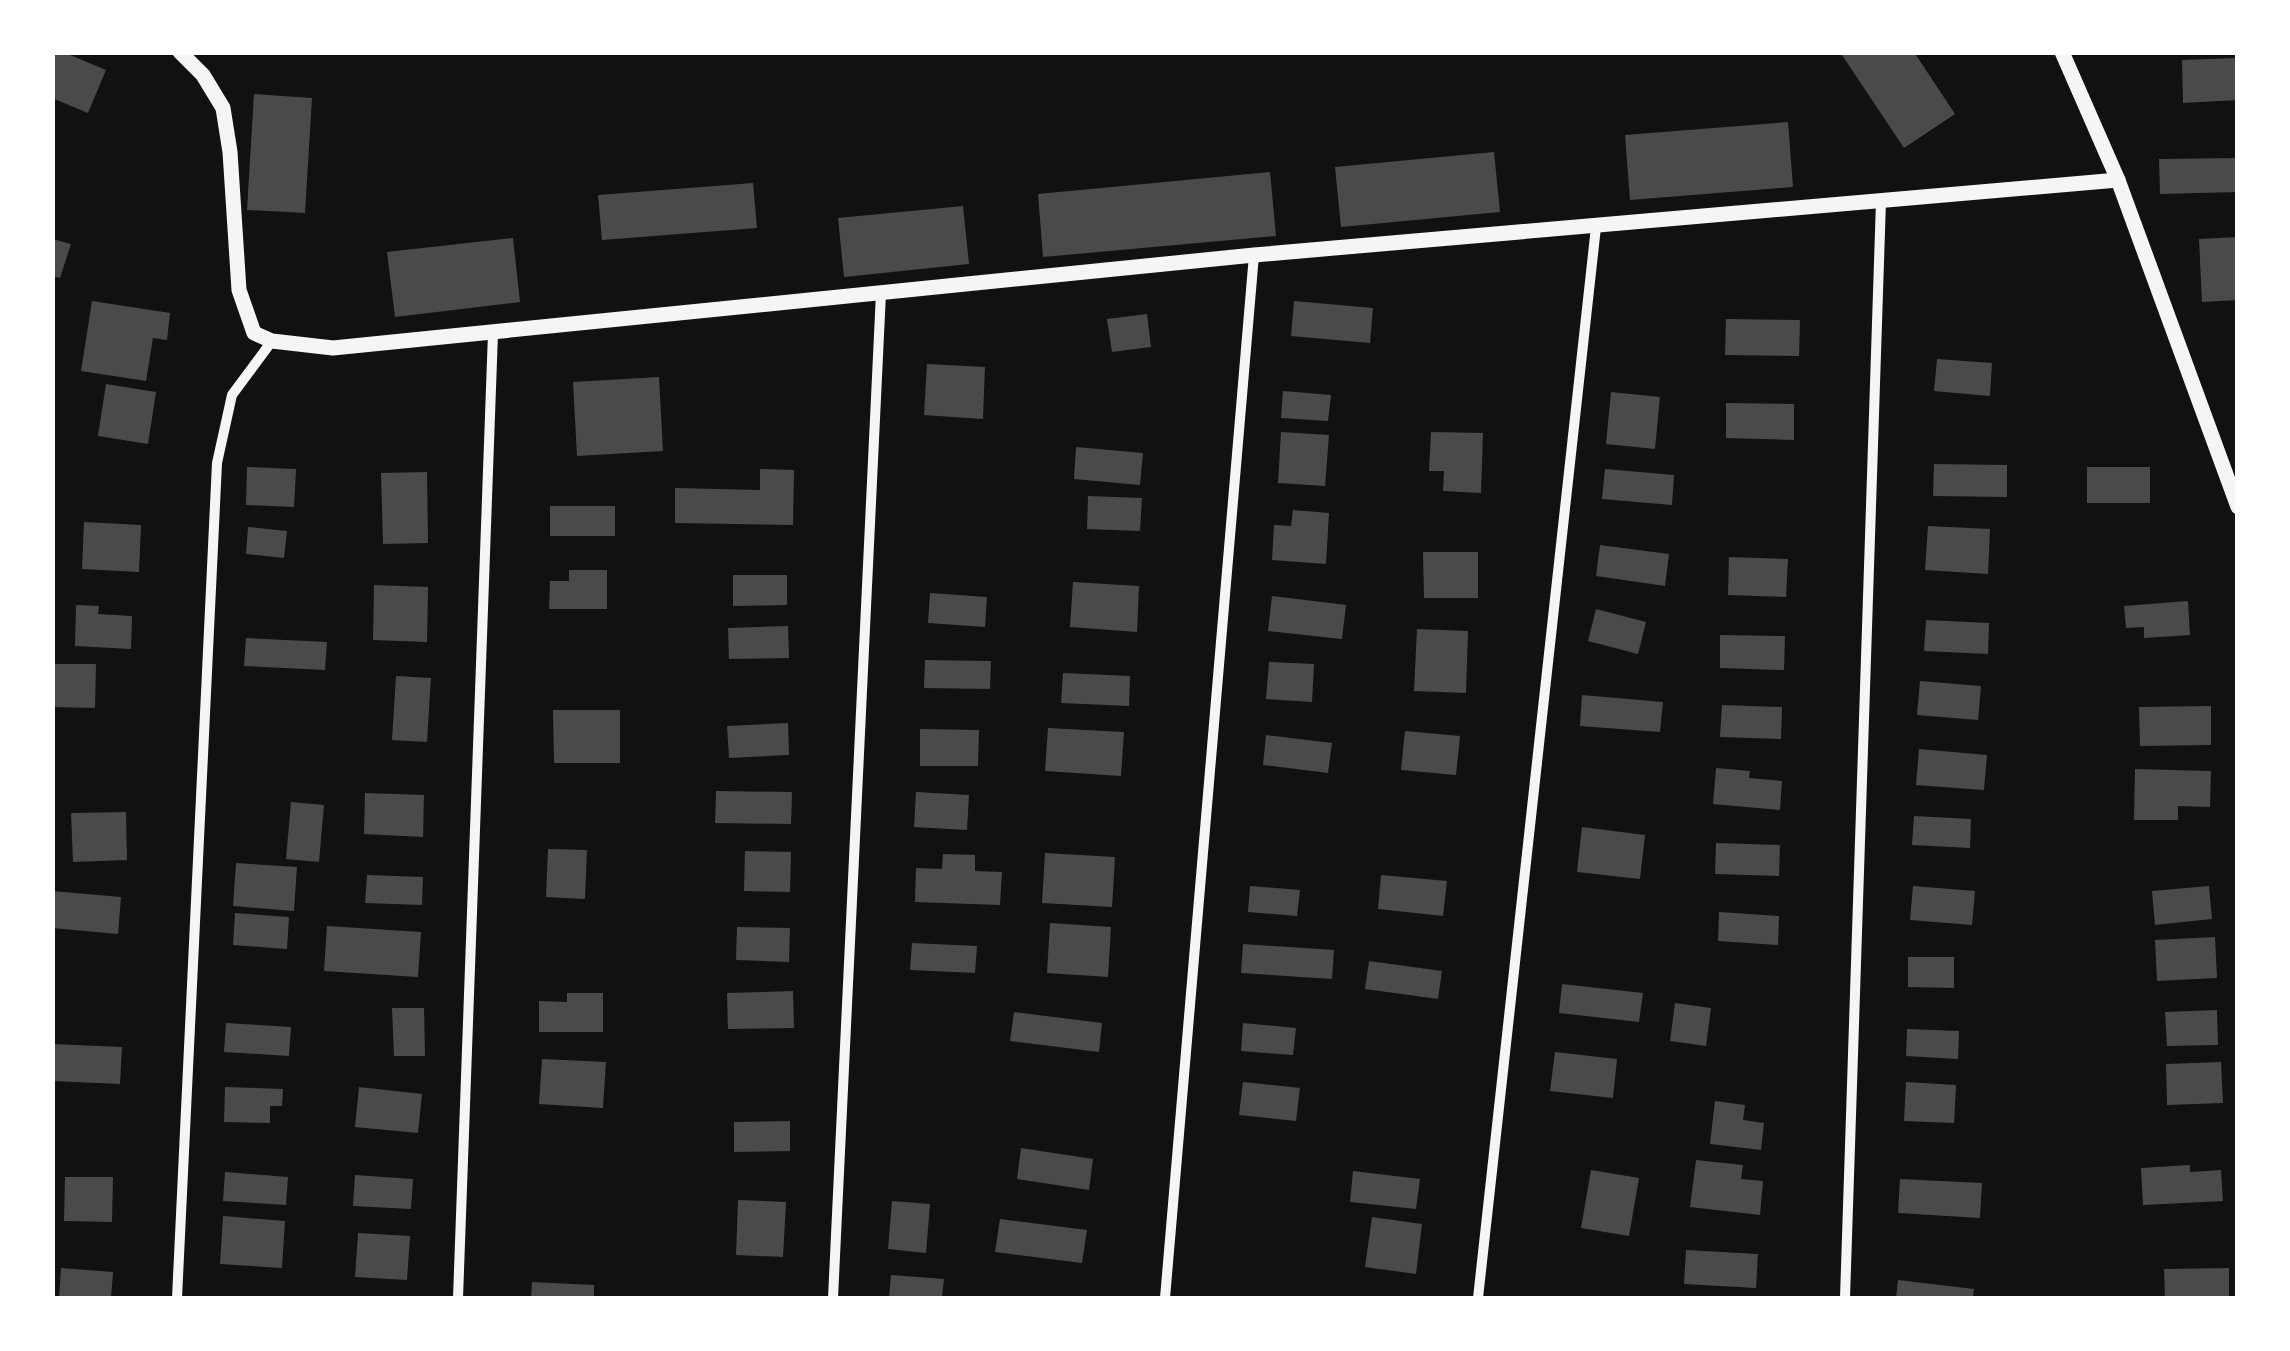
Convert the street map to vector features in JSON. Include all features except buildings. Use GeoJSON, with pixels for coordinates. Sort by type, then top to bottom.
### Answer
{"type":"FeatureCollection","features":[{"type":"Feature","properties":{"kind":"street"},"geometry":{"type":"LineString","coordinates":[[180,52],[203,75],[223,108],[230,152],[239,290],[254,333],[272,341],[333,348],[1254,256],[2118,180]]}},
{"type":"Feature","properties":{"kind":"street"},"geometry":{"type":"LineString","coordinates":[[2062,52],[2118,180],[2238,507]]}},
{"type":"Feature","properties":{"kind":"street"},"geometry":{"type":"LineString","coordinates":[[1845,1298],[1881,201]]}},
{"type":"Feature","properties":{"kind":"street"},"geometry":{"type":"LineString","coordinates":[[1478,1298],[1596,226]]}},
{"type":"Feature","properties":{"kind":"street"},"geometry":{"type":"LineString","coordinates":[[1165,1298],[1254,256]]}},
{"type":"Feature","properties":{"kind":"street"},"geometry":{"type":"LineString","coordinates":[[833,1298],[880,294]]}},
{"type":"Feature","properties":{"kind":"street"},"geometry":{"type":"LineString","coordinates":[[458,1298],[493,332]]}},
{"type":"Feature","properties":{"kind":"street"},"geometry":{"type":"LineString","coordinates":[[176,1298],[217,463],[232,396],[272,341]]}}]}
